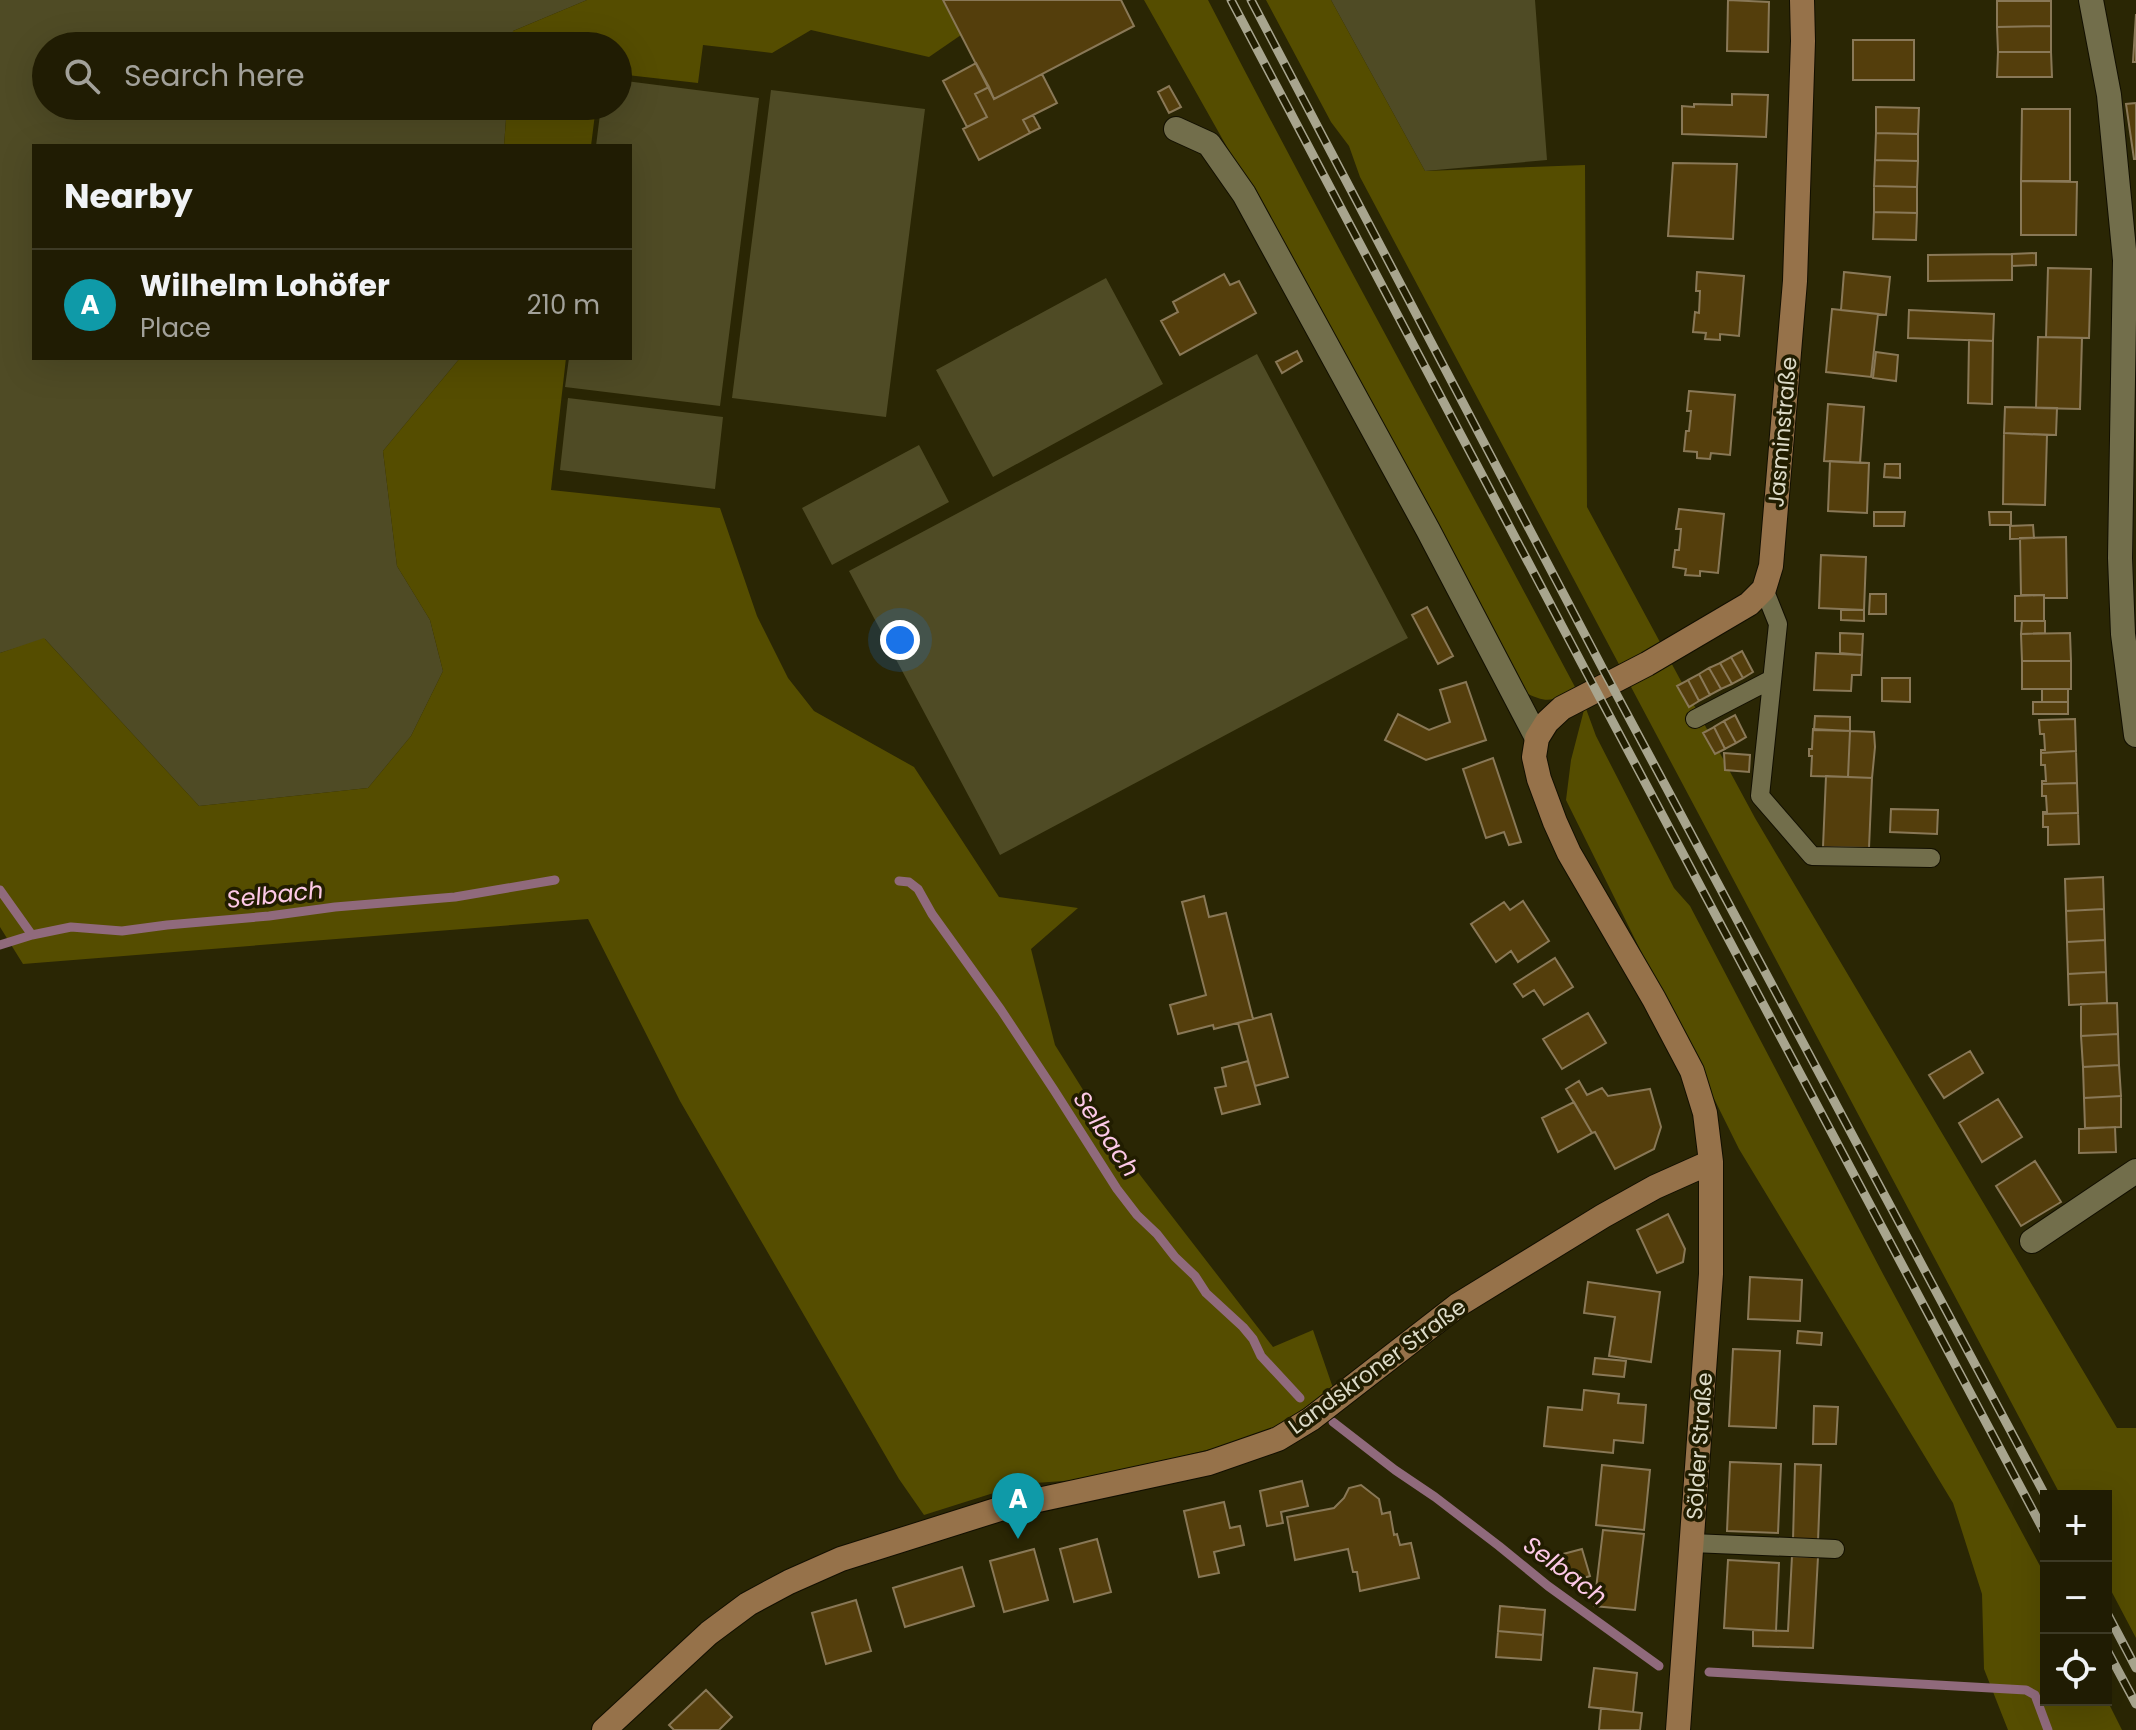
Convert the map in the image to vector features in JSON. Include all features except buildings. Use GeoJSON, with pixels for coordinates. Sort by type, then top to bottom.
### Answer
{"type":"FeatureCollection","features":[{"type":"Feature","properties":{"kind":"street","name":"Jasminstraße"},"geometry":{"type":"LineString","coordinates":[[1764,589],[1771,566],[1795,281],[1802,0]]}},
{"type":"Feature","properties":{"kind":"street"},"geometry":{"type":"LineString","coordinates":[[2091,0],[2109,95],[2125,260],[2120,558],[2123,634],[2136,735]]}},
{"type":"Feature","properties":{"kind":"street"},"geometry":{"type":"LineString","coordinates":[[1176,129],[1209,144],[1244,194],[1428,530],[1537,738]]}},
{"type":"Feature","properties":{"kind":"street"},"geometry":{"type":"LineString","coordinates":[[1711,1162],[1705,1113],[1692,1071],[1560,832],[1539,779],[1534,757],[1537,738],[1547,722],[1562,708],[1647,664],[1749,604],[1764,589]]}},
{"type":"Feature","properties":{"kind":"street","name":"Sölder Straße"},"geometry":{"type":"LineString","coordinates":[[1678,1730],[1711,1274],[1711,1162]]}},
{"type":"Feature","properties":{"kind":"street","name":"Landskroner Straße"},"geometry":{"type":"LineString","coordinates":[[604,1730],[688,1651],[748,1604],[841,1559],[1006,1507],[1209,1463],[1278,1439],[1311,1419],[1458,1305],[1603,1216],[1655,1187],[1711,1162]]}},
{"type":"Feature","properties":{"kind":"street"},"geometry":{"type":"LineString","coordinates":[[2032,1241],[2136,1171]]}},
{"type":"Feature","properties":{"kind":"lane"},"geometry":{"type":"LineString","coordinates":[[1764,589],[1778,624],[1760,796],[1812,856],[1931,858]]}},
{"type":"Feature","properties":{"kind":"lane"},"geometry":{"type":"LineString","coordinates":[[1695,719],[1772,679]]}},
{"type":"Feature","properties":{"kind":"lane"},"geometry":{"type":"LineString","coordinates":[[1692,1543],[1835,1549]]}},
{"type":"Feature","properties":{"kind":"shaded area"},"geometry":{"type":"Polygon","coordinates":[[[0,0],[587,0],[513,32],[32,32],[32,120],[506,120],[504,144],[32,144],[32,360],[458,360],[383,451],[397,566],[430,620],[443,671],[411,736],[368,788],[199,806],[45,639],[0,653],[0,0]]]}},
{"type":"Feature","properties":{"kind":"shaded area"},"geometry":{"type":"Polygon","coordinates":[[[587,0],[942,0],[961,35],[929,57],[811,30],[772,53],[703,45],[698,83],[632,76],[632,32],[513,31],[587,0]]]}},
{"type":"Feature","properties":{"kind":"shaded area"},"geometry":{"type":"Polygon","coordinates":[[[1144,0],[1208,0],[1575,687],[1567,692],[1545,700],[1524,692],[1249,186],[1144,0]]]}},
{"type":"Feature","properties":{"kind":"shaded area"},"geometry":{"type":"Polygon","coordinates":[[[1266,0],[1331,0],[1425,171],[1585,165],[1587,507],[1755,818],[2117,1428],[2136,1428],[2136,1638],[2112,1592],[2112,1490],[2058,1490],[1360,177],[1349,146],[1331,122],[1266,0]]]}},
{"type":"Feature","properties":{"kind":"shaded area"},"geometry":{"type":"Polygon","coordinates":[[[1331,0],[1535,0],[1547,160],[1425,171],[1331,0]]]}},
{"type":"Feature","properties":{"kind":"shaded area"},"geometry":{"type":"Polygon","coordinates":[[[632,82],[759,98],[720,406],[565,387],[569,360],[632,360],[632,144],[596,144],[599,120],[632,120],[632,82]]]}},
{"type":"Feature","properties":{"kind":"shaded area"},"geometry":{"type":"Polygon","coordinates":[[[771,90],[925,109],[886,417],[732,398],[771,90]]]}},
{"type":"Feature","properties":{"kind":"shaded area"},"geometry":{"type":"Polygon","coordinates":[[[506,120],[594,120],[591,144],[504,144],[506,120]]]}},
{"type":"Feature","properties":{"kind":"shaded area"},"geometry":{"type":"Polygon","coordinates":[[[1106,278],[1163,384],[993,477],[936,370],[1106,278]]]}},
{"type":"Feature","properties":{"kind":"shaded area"},"geometry":{"type":"Polygon","coordinates":[[[1257,354],[1408,638],[1000,855],[849,571],[1257,354]]]}},
{"type":"Feature","properties":{"kind":"shaded area"},"geometry":{"type":"Polygon","coordinates":[[[458,360],[566,360],[551,490],[720,508],[757,616],[788,678],[814,711],[914,767],[999,897],[1078,908],[1031,949],[1055,1045],[1120,1149],[1273,1347],[1313,1330],[1333,1388],[1255,1438],[1090,1479],[1022,1484],[924,1515],[899,1479],[680,1101],[588,919],[23,964],[0,927],[0,653],[44,638],[199,806],[368,788],[411,736],[443,671],[430,620],[397,566],[383,451],[458,360]]]}},
{"type":"Feature","properties":{"kind":"shaded area"},"geometry":{"type":"Polygon","coordinates":[[[568,398],[723,417],[715,489],[560,470],[568,398]]]}},
{"type":"Feature","properties":{"kind":"shaded area"},"geometry":{"type":"Polygon","coordinates":[[[919,445],[949,502],[832,565],[802,508],[919,445]]]}},
{"type":"Feature","properties":{"kind":"shaded area"},"geometry":{"type":"Polygon","coordinates":[[[1585,706],[1596,736],[1674,888],[1690,906],[2040,1566],[2040,1706],[2110,1706],[2122,1730],[2008,1730],[1984,1669],[1982,1594],[1953,1503],[1739,1149],[1566,800],[1571,760],[1585,706]]]}},
{"type":"Feature","properties":{"kind":"waterway","name":"Selbach"},"geometry":{"type":"LineString","coordinates":[[0,945],[71,927],[122,931],[455,897],[555,880]]}},
{"type":"Feature","properties":{"kind":"waterway","name":"Selbach"},"geometry":{"type":"LineString","coordinates":[[899,881],[909,882],[918,889],[1137,1215],[1195,1276],[1206,1293],[1243,1327],[1261,1356],[1300,1398]]}},
{"type":"Feature","properties":{"kind":"waterway"},"geometry":{"type":"LineString","coordinates":[[0,890],[32,935]]}},
{"type":"Feature","properties":{"kind":"waterway","name":"Selbach"},"geometry":{"type":"LineString","coordinates":[[1333,1422],[1548,1586],[1659,1666]]}},
{"type":"Feature","properties":{"kind":"waterway","name":"Selbach"},"geometry":{"type":"LineString","coordinates":[[1709,1672],[2026,1690],[2035,1695],[2048,1730]]}},
{"type":"Feature","properties":{"kind":"railway"},"geometry":{"type":"LineString","coordinates":[[1231,0],[2040,1524]]}},
{"type":"Feature","properties":{"kind":"railway"},"geometry":{"type":"LineString","coordinates":[[1251,0],[1604,671],[2042,1490]]}},
{"type":"Feature","properties":{"kind":"railway"},"geometry":{"type":"LineString","coordinates":[[2112,1622],[2136,1668]]}},
{"type":"Feature","properties":{"kind":"railway"},"geometry":{"type":"LineString","coordinates":[[2112,1659],[2136,1704]]}},
{"type":"Feature","properties":{"kind":"place","name":"Wilhelm Lohöfer"},"geometry":{"type":"Point","coordinates":[1018,1539]}}]}
